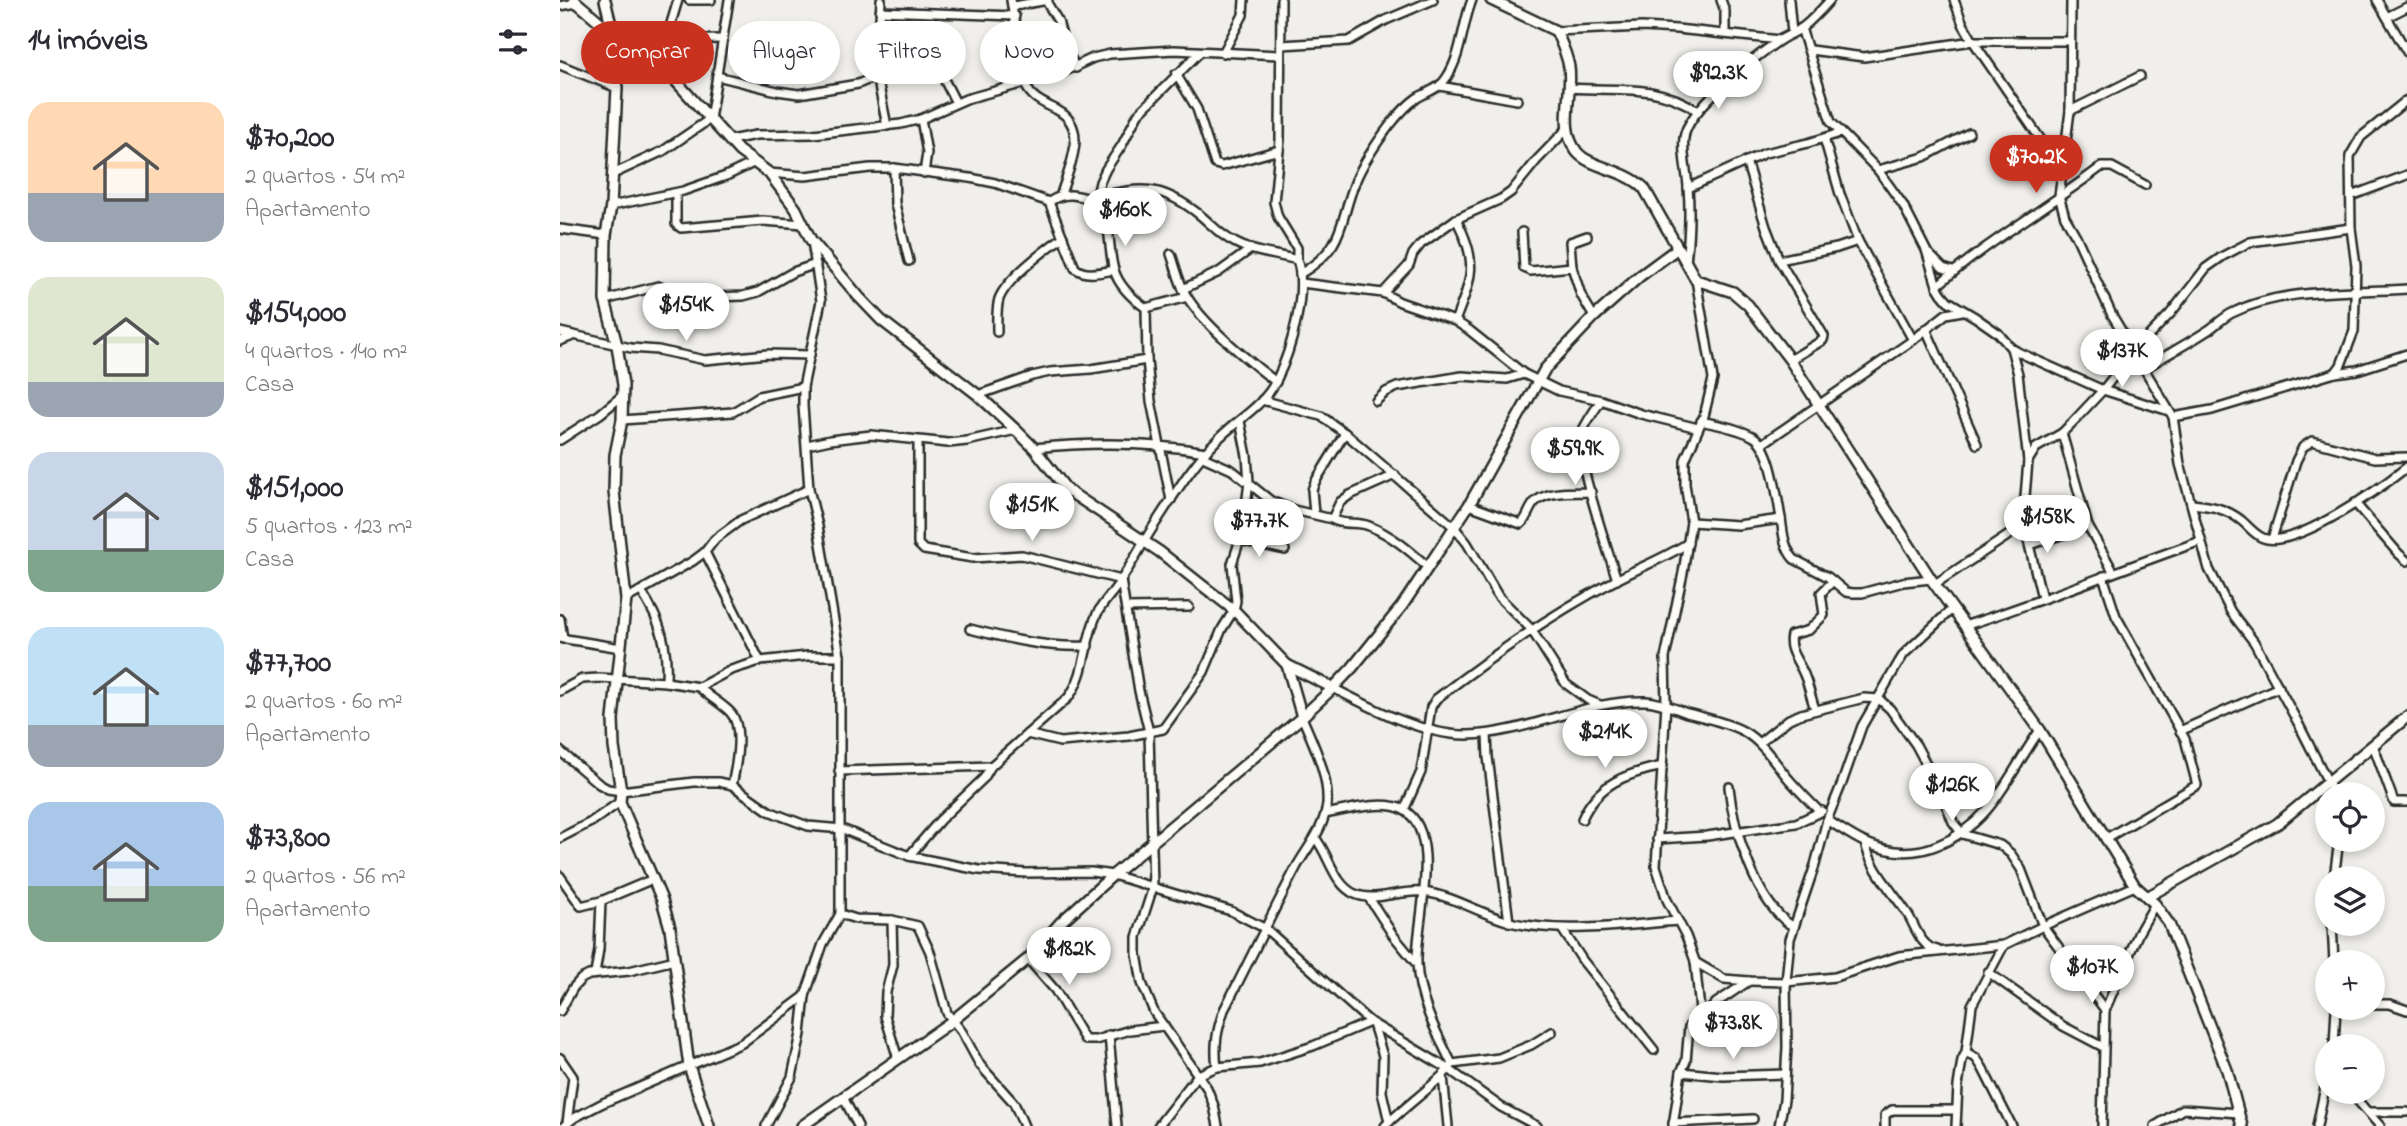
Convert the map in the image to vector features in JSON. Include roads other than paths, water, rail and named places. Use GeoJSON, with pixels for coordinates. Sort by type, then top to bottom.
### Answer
{"type":"FeatureCollection","features":[{"type":"Feature","properties":{"kind":"street"},"geometry":{"type":"LineString","coordinates":[[605,0],[610,21]]}},
{"type":"Feature","properties":{"kind":"street"},"geometry":{"type":"LineString","coordinates":[[672,21],[678,0]]}},
{"type":"Feature","properties":{"kind":"street"},"geometry":{"type":"LineString","coordinates":[[689,0],[711,0]]}},
{"type":"Feature","properties":{"kind":"street"},"geometry":{"type":"LineString","coordinates":[[613,174],[663,151],[710,119],[729,0]]}},
{"type":"Feature","properties":{"kind":"street"},"geometry":{"type":"LineString","coordinates":[[880,21],[881,0]]}},
{"type":"Feature","properties":{"kind":"street"},"geometry":{"type":"LineString","coordinates":[[1016,21],[1012,3],[1047,0],[1058,21]]}},
{"type":"Feature","properties":{"kind":"street"},"geometry":{"type":"LineString","coordinates":[[1223,54],[1243,15],[1244,0]]}},
{"type":"Feature","properties":{"kind":"street"},"geometry":{"type":"LineString","coordinates":[[909,856],[940,820],[985,778],[991,766],[1068,698],[1077,686],[1097,614],[1144,541],[1205,454],[1262,400],[1276,382],[1292,339],[1301,283],[1297,248],[1278,217],[1274,202],[1279,150],[1280,0]]}},
{"type":"Feature","properties":{"kind":"street"},"geometry":{"type":"LineString","coordinates":[[1281,45],[1349,41],[1394,16],[1433,0]]}},
{"type":"Feature","properties":{"kind":"street"},"geometry":{"type":"LineString","coordinates":[[1300,274],[1318,263],[1331,249],[1342,230],[1356,180],[1390,125],[1418,97],[1440,86],[1449,74],[1459,51],[1472,0]]}},
{"type":"Feature","properties":{"kind":"street"},"geometry":{"type":"LineString","coordinates":[[1491,0],[1556,31],[1642,27],[1780,40]]}},
{"type":"Feature","properties":{"kind":"street"},"geometry":{"type":"LineString","coordinates":[[1721,0],[1725,11],[1725,33]]}},
{"type":"Feature","properties":{"kind":"street"},"geometry":{"type":"LineString","coordinates":[[1788,0],[1792,33]]}},
{"type":"Feature","properties":{"kind":"street"},"geometry":{"type":"LineString","coordinates":[[1686,263],[1689,238],[1684,136],[1698,111],[1726,83],[1780,40],[1801,28],[1830,0]]}},
{"type":"Feature","properties":{"kind":"street"},"geometry":{"type":"LineString","coordinates":[[1954,0],[1973,41],[2063,172]]}},
{"type":"Feature","properties":{"kind":"street"},"geometry":{"type":"LineString","coordinates":[[2071,0],[2070,111],[2059,196],[2064,217],[2076,236],[2101,294],[2171,414],[2180,464],[2208,569],[2231,612],[2254,642],[2328,782]]}},
{"type":"Feature","properties":{"kind":"street"},"geometry":{"type":"LineString","coordinates":[[2377,0],[2407,52]]}},
{"type":"Feature","properties":{"kind":"street"},"geometry":{"type":"LineString","coordinates":[[560,6],[576,1],[599,21]]}},
{"type":"Feature","properties":{"kind":"street"},"geometry":{"type":"LineString","coordinates":[[2387,17],[2407,7]]}},
{"type":"Feature","properties":{"kind":"street"},"geometry":{"type":"LineString","coordinates":[[880,11],[1015,16]]}},
{"type":"Feature","properties":{"kind":"street"},"geometry":{"type":"LineString","coordinates":[[1801,28],[1831,122],[1878,170],[1903,205],[1934,261],[1943,268],[1954,271]]}},
{"type":"Feature","properties":{"kind":"street"},"geometry":{"type":"LineString","coordinates":[[1556,31],[1566,53],[1570,88],[1568,128],[1571,142],[1578,155],[1626,175],[1644,188],[1696,280],[1713,366],[1711,394],[1685,460],[1685,484],[1691,522],[1665,658],[1666,704],[1656,866],[1667,900],[1695,961],[1700,1020]]}},
{"type":"Feature","properties":{"kind":"street"},"geometry":{"type":"LineString","coordinates":[[714,39],[723,39]]}},
{"type":"Feature","properties":{"kind":"street"},"geometry":{"type":"LineString","coordinates":[[1810,50],[1864,57],[1973,41],[2070,41]]}},
{"type":"Feature","properties":{"kind":"street"},"geometry":{"type":"LineString","coordinates":[[1078,67],[1093,58],[1110,54],[1174,50],[1280,55]]}},
{"type":"Feature","properties":{"kind":"street"},"geometry":{"type":"LineString","coordinates":[[1171,500],[1151,401],[1146,308],[1125,289],[1114,270],[1106,217],[1097,199],[1103,175],[1138,114],[1200,52]]}},
{"type":"Feature","properties":{"kind":"street"},"geometry":{"type":"LineString","coordinates":[[560,65],[617,88]]}},
{"type":"Feature","properties":{"kind":"street"},"geometry":{"type":"LineString","coordinates":[[1176,74],[1197,109],[1215,164],[1222,166],[1279,150]]}},
{"type":"Feature","properties":{"kind":"street"},"geometry":{"type":"LineString","coordinates":[[717,76],[799,94],[856,84]]}},
{"type":"Feature","properties":{"kind":"street"},"geometry":{"type":"LineString","coordinates":[[2070,111],[2140,76]]}},
{"type":"Feature","properties":{"kind":"street"},"geometry":{"type":"LineString","coordinates":[[617,84],[611,206],[606,235],[605,300],[618,345],[623,395],[622,420],[615,455],[614,491],[626,599],[613,732],[620,802],[653,879],[670,928],[689,1066],[709,1126]]}},
{"type":"Feature","properties":{"kind":"street"},"geometry":{"type":"LineString","coordinates":[[678,84],[753,163],[769,173],[785,191],[811,240],[821,301],[803,387],[809,489],[840,656],[840,914],[823,944],[805,996],[802,1034],[792,1077],[766,1126]]}},
{"type":"Feature","properties":{"kind":"street"},"geometry":{"type":"LineString","coordinates":[[879,84],[887,126]]}},
{"type":"Feature","properties":{"kind":"street"},"geometry":{"type":"LineString","coordinates":[[946,84],[956,103]]}},
{"type":"Feature","properties":{"kind":"street"},"geometry":{"type":"LineString","coordinates":[[730,140],[756,135],[813,134],[887,126],[921,119],[956,103],[1018,84]]}},
{"type":"Feature","properties":{"kind":"street"},"geometry":{"type":"LineString","coordinates":[[1025,84],[1033,97],[1064,114],[1075,137],[1076,147],[1061,194]]}},
{"type":"Feature","properties":{"kind":"street"},"geometry":{"type":"LineString","coordinates":[[1440,86],[1517,100]]}},
{"type":"Feature","properties":{"kind":"street"},"geometry":{"type":"LineString","coordinates":[[1570,88],[1660,92],[1681,99],[1698,111]]}},
{"type":"Feature","properties":{"kind":"street"},"geometry":{"type":"LineString","coordinates":[[2335,373],[2341,365],[2354,331],[2356,266],[2351,228],[2350,156],[2368,130],[2407,100]]}},
{"type":"Feature","properties":{"kind":"street"},"geometry":{"type":"LineString","coordinates":[[921,119],[927,153],[924,173]]}},
{"type":"Feature","properties":{"kind":"street"},"geometry":{"type":"LineString","coordinates":[[1383,293],[1409,265],[1416,250],[1435,233],[1456,219],[1511,192],[1536,160],[1568,128]]}},
{"type":"Feature","properties":{"kind":"street"},"geometry":{"type":"LineString","coordinates":[[1688,188],[1765,153],[1840,132]]}},
{"type":"Feature","properties":{"kind":"street"},"geometry":{"type":"LineString","coordinates":[[1878,170],[1924,157],[1969,133]]}},
{"type":"Feature","properties":{"kind":"street"},"geometry":{"type":"LineString","coordinates":[[1824,138],[1840,194],[1858,241],[1913,340]]}},
{"type":"Feature","properties":{"kind":"street"},"geometry":{"type":"LineString","coordinates":[[1746,161],[1779,260],[1824,336],[1823,340],[1790,360]]}},
{"type":"Feature","properties":{"kind":"street"},"geometry":{"type":"LineString","coordinates":[[611,206],[702,186],[753,163]]}},
{"type":"Feature","properties":{"kind":"street"},"geometry":{"type":"LineString","coordinates":[[1937,286],[1954,271],[2101,167],[2112,167],[2146,185]]}},
{"type":"Feature","properties":{"kind":"street"},"geometry":{"type":"LineString","coordinates":[[769,173],[805,176],[894,169],[995,183],[1049,202],[1075,268],[1079,272],[1114,270]]}},
{"type":"Feature","properties":{"kind":"street"},"geometry":{"type":"LineString","coordinates":[[894,169],[895,204],[909,261]]}},
{"type":"Feature","properties":{"kind":"street"},"geometry":{"type":"LineString","coordinates":[[2351,196],[2407,176]]}},
{"type":"Feature","properties":{"kind":"street"},"geometry":{"type":"LineString","coordinates":[[1049,202],[1061,194],[1097,199],[1136,189],[1152,190],[1183,204],[1231,241],[1251,249],[1297,260]]}},
{"type":"Feature","properties":{"kind":"street"},"geometry":{"type":"LineString","coordinates":[[676,193],[676,224],[681,228],[763,221],[804,224]]}},
{"type":"Feature","properties":{"kind":"street"},"geometry":{"type":"LineString","coordinates":[[1455,321],[1472,267],[1470,248],[1456,219]]}},
{"type":"Feature","properties":{"kind":"street"},"geometry":{"type":"LineString","coordinates":[[2028,461],[2036,448],[2062,433],[2170,314],[2199,276],[2229,252],[2250,242],[2351,228]]}},
{"type":"Feature","properties":{"kind":"street"},"geometry":{"type":"LineString","coordinates":[[560,229],[606,235]]}},
{"type":"Feature","properties":{"kind":"street"},"geometry":{"type":"LineString","coordinates":[[1522,232],[1523,264],[1527,270],[1572,267]]}},
{"type":"Feature","properties":{"kind":"street"},"geometry":{"type":"LineString","coordinates":[[1587,236],[1570,242],[1572,267],[1587,307],[1594,317]]}},
{"type":"Feature","properties":{"kind":"street"},"geometry":{"type":"LineString","coordinates":[[997,332],[998,308],[1004,290],[1025,267],[1063,237]]}},
{"type":"Feature","properties":{"kind":"street"},"geometry":{"type":"LineString","coordinates":[[811,240],[881,320],[978,395],[1034,448],[1067,490],[1144,541],[1234,610],[1287,665],[1374,709],[1444,734],[1487,733],[1601,706],[1648,701],[1666,704],[1734,728],[1759,743],[1820,812]]}},
{"type":"Feature","properties":{"kind":"street"},"geometry":{"type":"LineString","coordinates":[[1779,260],[1858,241]]}},
{"type":"Feature","properties":{"kind":"street"},"geometry":{"type":"LineString","coordinates":[[802,1126],[952,1021],[1028,959],[1060,922],[1333,688],[1402,606],[1428,567],[1469,505],[1538,379],[1594,317],[1640,276],[1678,248]]}},
{"type":"Feature","properties":{"kind":"street"},"geometry":{"type":"LineString","coordinates":[[1183,289],[1219,272],[1251,249]]}},
{"type":"Feature","properties":{"kind":"street"},"geometry":{"type":"LineString","coordinates":[[1926,250],[1937,286],[1948,301],[1998,333],[2011,348],[2103,390],[2171,414],[2212,410],[2407,354]]}},
{"type":"Feature","properties":{"kind":"street"},"geometry":{"type":"LineString","coordinates":[[1171,254],[1187,297],[1219,333],[1276,382]]}},
{"type":"Feature","properties":{"kind":"street"},"geometry":{"type":"LineString","coordinates":[[605,300],[658,286],[685,298],[743,296],[758,292],[793,272],[816,264]]}},
{"type":"Feature","properties":{"kind":"street"},"geometry":{"type":"LineString","coordinates":[[1696,280],[1733,292],[1748,305],[1790,360],[1933,582],[2040,730],[2135,886],[2155,904],[2169,924],[2227,1070],[2242,1126]]}},
{"type":"Feature","properties":{"kind":"street"},"geometry":{"type":"LineString","coordinates":[[1301,283],[1383,293],[1400,302],[1455,321],[1524,374],[1559,391],[1601,400],[1641,414],[1748,434],[1762,444],[1769,461],[1782,531],[1790,555],[1846,592],[1862,593],[1903,582],[1933,582],[2012,533],[2023,520]]}},
{"type":"Feature","properties":{"kind":"street"},"geometry":{"type":"LineString","coordinates":[[2145,368],[2230,314],[2257,304],[2315,292],[2356,293],[2407,289]]}},
{"type":"Feature","properties":{"kind":"street"},"geometry":{"type":"LineString","coordinates":[[1146,308],[1187,297]]}},
{"type":"Feature","properties":{"kind":"street"},"geometry":{"type":"LineString","coordinates":[[1947,314],[1948,301]]}},
{"type":"Feature","properties":{"kind":"street"},"geometry":{"type":"LineString","coordinates":[[1762,444],[1947,314],[1963,311]]}},
{"type":"Feature","properties":{"kind":"street"},"geometry":{"type":"LineString","coordinates":[[1926,329],[1977,444]]}},
{"type":"Feature","properties":{"kind":"street"},"geometry":{"type":"LineString","coordinates":[[560,332],[705,360],[768,354],[810,355]]}},
{"type":"Feature","properties":{"kind":"street"},"geometry":{"type":"LineString","coordinates":[[560,341],[573,336]]}},
{"type":"Feature","properties":{"kind":"street"},"geometry":{"type":"LineString","coordinates":[[2011,348],[2018,374],[2028,461],[2023,520],[2042,598]]}},
{"type":"Feature","properties":{"kind":"street"},"geometry":{"type":"LineString","coordinates":[[978,395],[1032,376],[1147,360]]}},
{"type":"Feature","properties":{"kind":"street"},"geometry":{"type":"LineString","coordinates":[[1376,401],[1397,387],[1462,376],[1507,379],[1524,374]]}},
{"type":"Feature","properties":{"kind":"street"},"geometry":{"type":"LineString","coordinates":[[622,420],[733,412],[759,396],[803,387]]}},
{"type":"Feature","properties":{"kind":"street"},"geometry":{"type":"LineString","coordinates":[[560,440],[623,395]]}},
{"type":"Feature","properties":{"kind":"street"},"geometry":{"type":"LineString","coordinates":[[1262,400],[1321,416],[1345,433],[1454,527],[1467,543],[1499,596],[1531,629],[1566,684],[1601,706]]}},
{"type":"Feature","properties":{"kind":"street"},"geometry":{"type":"LineString","coordinates":[[1601,400],[1579,438],[1583,467],[1617,580]]}},
{"type":"Feature","properties":{"kind":"street"},"geometry":{"type":"LineString","coordinates":[[1027,734],[1060,741],[1129,736],[1163,729],[1204,672],[1236,601],[1232,564],[1245,517],[1248,482],[1240,421]]}},
{"type":"Feature","properties":{"kind":"street"},"geometry":{"type":"LineString","coordinates":[[807,445],[871,435],[948,443],[1016,430]]}},
{"type":"Feature","properties":{"kind":"street"},"geometry":{"type":"LineString","coordinates":[[1314,514],[1312,490],[1315,482],[1345,433]]}},
{"type":"Feature","properties":{"kind":"street"},"geometry":{"type":"LineString","coordinates":[[2062,433],[2088,526],[2113,571]]}},
{"type":"Feature","properties":{"kind":"street"},"geometry":{"type":"LineString","coordinates":[[918,441],[918,544],[924,550],[960,557],[1022,555],[1121,580]]}},
{"type":"Feature","properties":{"kind":"street"},"geometry":{"type":"LineString","coordinates":[[2272,540],[2296,461],[2303,447],[2312,442],[2375,458],[2407,457]]}},
{"type":"Feature","properties":{"kind":"street"},"geometry":{"type":"LineString","coordinates":[[1034,448],[1093,444],[1161,446],[1205,454],[1232,470],[1272,501],[1338,523],[1370,526],[1396,540],[1428,567]]}},
{"type":"Feature","properties":{"kind":"street"},"geometry":{"type":"LineString","coordinates":[[2192,504],[2222,508],[2262,537],[2272,540],[2318,526],[2407,467]]}},
{"type":"Feature","properties":{"kind":"street"},"geometry":{"type":"LineString","coordinates":[[1332,519],[1340,502],[1350,495],[1395,475]]}},
{"type":"Feature","properties":{"kind":"street"},"geometry":{"type":"LineString","coordinates":[[626,599],[684,567],[741,520],[809,489]]}},
{"type":"Feature","properties":{"kind":"street"},"geometry":{"type":"LineString","coordinates":[[1469,505],[1521,524],[1525,522],[1535,502],[1563,493],[1591,492]]}},
{"type":"Feature","properties":{"kind":"street"},"geometry":{"type":"LineString","coordinates":[[2355,503],[2407,561]]}},
{"type":"Feature","properties":{"kind":"street"},"geometry":{"type":"LineString","coordinates":[[1691,522],[1738,525],[1781,519]]}},
{"type":"Feature","properties":{"kind":"street"},"geometry":{"type":"LineString","coordinates":[[2030,545],[2088,526]]}},
{"type":"Feature","properties":{"kind":"street"},"geometry":{"type":"LineString","coordinates":[[1239,540],[1285,550]]}},
{"type":"Feature","properties":{"kind":"street"},"geometry":{"type":"LineString","coordinates":[[1964,626],[2201,541]]}},
{"type":"Feature","properties":{"kind":"street"},"geometry":{"type":"LineString","coordinates":[[1404,810],[1421,772],[1432,706],[1436,699],[1531,629],[1688,543]]}},
{"type":"Feature","properties":{"kind":"street"},"geometry":{"type":"LineString","coordinates":[[705,552],[760,661]]}},
{"type":"Feature","properties":{"kind":"street"},"geometry":{"type":"LineString","coordinates":[[2103,576],[2116,616],[2190,751],[2197,785],[2105,839]]}},
{"type":"Feature","properties":{"kind":"street"},"geometry":{"type":"LineString","coordinates":[[1121,580],[1139,691],[1149,732],[1153,887],[1138,937],[1137,954],[1142,983],[1154,1012],[1198,1075],[1214,1106],[1218,1126]]}},
{"type":"Feature","properties":{"kind":"street"},"geometry":{"type":"LineString","coordinates":[[1815,709],[1804,673],[1789,646],[1789,639],[1791,635],[1809,630],[1824,615],[1821,593],[1833,581]]}},
{"type":"Feature","properties":{"kind":"street"},"geometry":{"type":"LineString","coordinates":[[2092,581],[2106,589]]}},
{"type":"Feature","properties":{"kind":"street"},"geometry":{"type":"LineString","coordinates":[[640,591],[660,625],[667,661],[666,682]]}},
{"type":"Feature","properties":{"kind":"street"},"geometry":{"type":"LineString","coordinates":[[1126,608],[1189,607]]}},
{"type":"Feature","properties":{"kind":"street"},"geometry":{"type":"LineString","coordinates":[[1779,1126],[1784,1100],[1787,1047],[1786,982],[1790,939],[1815,866],[1827,820],[1862,726],[1904,654],[1952,609]]}},
{"type":"Feature","properties":{"kind":"street"},"geometry":{"type":"LineString","coordinates":[[560,619],[562,639],[621,648]]}},
{"type":"Feature","properties":{"kind":"street"},"geometry":{"type":"LineString","coordinates":[[970,629],[1039,645],[1088,646]]}},
{"type":"Feature","properties":{"kind":"street"},"geometry":{"type":"LineString","coordinates":[[699,687],[731,670],[760,661],[840,656]]}},
{"type":"Feature","properties":{"kind":"street"},"geometry":{"type":"LineString","coordinates":[[1217,1067],[1214,1049],[1224,1010],[1298,864],[1316,839],[1325,814],[1327,801],[1324,778],[1287,665]]}},
{"type":"Feature","properties":{"kind":"street"},"geometry":{"type":"LineString","coordinates":[[560,691],[582,679],[666,682],[699,687],[732,714],[735,722],[737,758],[732,785]]}},
{"type":"Feature","properties":{"kind":"street"},"geometry":{"type":"LineString","coordinates":[[2180,731],[2279,687]]}},
{"type":"Feature","properties":{"kind":"street"},"geometry":{"type":"LineString","coordinates":[[1759,743],[1788,719],[1815,709],[1864,698],[1879,699],[1890,709],[1916,745],[1962,834],[2000,845],[2011,854],[2021,869],[2043,926],[2105,1010]]}},
{"type":"Feature","properties":{"kind":"street"},"geometry":{"type":"LineString","coordinates":[[2330,782],[2407,717]]}},
{"type":"Feature","properties":{"kind":"street"},"geometry":{"type":"LineString","coordinates":[[1827,820],[1865,843],[1913,853],[1922,851],[1962,834],[1977,822],[1991,807],[2040,730]]}},
{"type":"Feature","properties":{"kind":"street"},"geometry":{"type":"LineString","coordinates":[[1487,733],[1509,922]]}},
{"type":"Feature","properties":{"kind":"street"},"geometry":{"type":"LineString","coordinates":[[2373,745],[2394,802],[2407,802]]}},
{"type":"Feature","properties":{"kind":"street"},"geometry":{"type":"LineString","coordinates":[[560,751],[608,789],[621,791],[694,782],[719,782],[732,785],[769,811],[784,817],[808,825],[842,829],[909,856],[979,870],[1026,873],[1091,872],[1113,875],[1231,911],[1266,929],[1371,1023],[1451,1067],[1501,1107],[1536,1126]]}},
{"type":"Feature","properties":{"kind":"street"},"geometry":{"type":"LineString","coordinates":[[839,771],[991,766]]}},
{"type":"Feature","properties":{"kind":"street"},"geometry":{"type":"LineString","coordinates":[[1582,818],[1591,801],[1609,784],[1632,772],[1663,766]]}},
{"type":"Feature","properties":{"kind":"street"},"geometry":{"type":"LineString","coordinates":[[1729,787],[1736,832],[1748,864],[1771,905],[1783,921],[1794,927]]}},
{"type":"Feature","properties":{"kind":"street"},"geometry":{"type":"LineString","coordinates":[[2147,897],[2277,824],[2315,794]]}},
{"type":"Feature","properties":{"kind":"street"},"geometry":{"type":"LineString","coordinates":[[560,838],[591,822],[620,802]]}},
{"type":"Feature","properties":{"kind":"street"},"geometry":{"type":"LineString","coordinates":[[1325,814],[1377,805],[1404,810],[1417,826],[1426,856],[1417,963],[1426,1009],[1451,1067]]}},
{"type":"Feature","properties":{"kind":"street"},"geometry":{"type":"LineString","coordinates":[[1657,839],[1796,823],[1832,806]]}},
{"type":"Feature","properties":{"kind":"street"},"geometry":{"type":"LineString","coordinates":[[1316,839],[1346,889],[1369,898],[1393,892],[1423,892],[1445,896],[1509,922],[1540,928],[1562,929],[1678,921]]}},
{"type":"Feature","properties":{"kind":"street"},"geometry":{"type":"LineString","coordinates":[[1865,843],[1877,873],[1908,914],[1923,941],[1932,949],[1971,950],[2004,945],[2135,886]]}},
{"type":"Feature","properties":{"kind":"street"},"geometry":{"type":"LineString","coordinates":[[560,876],[581,906],[601,901],[653,879]]}},
{"type":"Feature","properties":{"kind":"street"},"geometry":{"type":"LineString","coordinates":[[1369,898],[1393,935],[1417,963]]}},
{"type":"Feature","properties":{"kind":"street"},"geometry":{"type":"LineString","coordinates":[[595,974],[601,901]]}},
{"type":"Feature","properties":{"kind":"street"},"geometry":{"type":"LineString","coordinates":[[2102,1126],[2105,1010],[2138,932],[2155,904]]}},
{"type":"Feature","properties":{"kind":"street"},"geometry":{"type":"LineString","coordinates":[[840,914],[856,919],[892,920],[918,926],[930,952],[947,1013],[962,1032],[980,1065],[1014,1103],[1024,1126]]}},
{"type":"Feature","properties":{"kind":"street"},"geometry":{"type":"LineString","coordinates":[[892,920],[893,965],[886,992],[885,1016],[898,1059]]}},
{"type":"Feature","properties":{"kind":"street"},"geometry":{"type":"LineString","coordinates":[[1562,929],[1583,961],[1654,1050]]}},
{"type":"Feature","properties":{"kind":"street"},"geometry":{"type":"LineString","coordinates":[[1956,1126],[1962,1060],[1966,1052],[1972,1005],[2004,945]]}},
{"type":"Feature","properties":{"kind":"street"},"geometry":{"type":"LineString","coordinates":[[1695,961],[1724,979],[1786,982],[1835,977],[1899,956],[1941,950]]}},
{"type":"Feature","properties":{"kind":"street"},"geometry":{"type":"LineString","coordinates":[[1028,959],[1055,990],[1083,1038],[1096,1040],[1109,1035],[1164,1026]]}},
{"type":"Feature","properties":{"kind":"street"},"geometry":{"type":"LineString","coordinates":[[560,1011],[573,988],[582,979],[595,974],[619,973],[675,960]]}},
{"type":"Feature","properties":{"kind":"street"},"geometry":{"type":"LineString","coordinates":[[1988,972],[2063,1026],[2103,1047]]}},
{"type":"Feature","properties":{"kind":"street"},"geometry":{"type":"LineString","coordinates":[[1749,981],[1716,1003],[1700,1020],[1689,1026],[1686,1061],[1681,1072],[1673,1125],[1753,1119]]}},
{"type":"Feature","properties":{"kind":"street"},"geometry":{"type":"LineString","coordinates":[[566,1125],[603,1103],[742,1043],[805,996]]}},
{"type":"Feature","properties":{"kind":"street"},"geometry":{"type":"LineString","coordinates":[[2385,1004],[2407,1010]]}},
{"type":"Feature","properties":{"kind":"street"},"geometry":{"type":"LineString","coordinates":[[1158,1126],[1198,1075],[1217,1067],[1260,1063],[1371,1023]]}},
{"type":"Feature","properties":{"kind":"street"},"geometry":{"type":"LineString","coordinates":[[1371,1023],[1383,1056],[1382,1093],[1387,1124]]}},
{"type":"Feature","properties":{"kind":"street"},"geometry":{"type":"LineString","coordinates":[[1387,1124],[1451,1067],[1499,1058],[1531,1045],[1552,1032]]}},
{"type":"Feature","properties":{"kind":"street"},"geometry":{"type":"LineString","coordinates":[[1109,1035],[1117,1126]]}},
{"type":"Feature","properties":{"kind":"street"},"geometry":{"type":"LineString","coordinates":[[1966,1052],[1976,1058],[1982,1067],[2012,1126]]}},
{"type":"Feature","properties":{"kind":"street"},"geometry":{"type":"LineString","coordinates":[[560,1058],[573,1077],[566,1125]]}},
{"type":"Feature","properties":{"kind":"street"},"geometry":{"type":"LineString","coordinates":[[1681,1072],[1723,1076],[1785,1074]]}},
{"type":"Feature","properties":{"kind":"street"},"geometry":{"type":"LineString","coordinates":[[1443,1076],[1448,1126]]}},
{"type":"Feature","properties":{"kind":"street"},"geometry":{"type":"LineString","coordinates":[[843,1097],[858,1126]]}},
{"type":"Feature","properties":{"kind":"street"},"geometry":{"type":"LineString","coordinates":[[2317,1126],[2322,1104]]}},
{"type":"Feature","properties":{"kind":"street"},"geometry":{"type":"LineString","coordinates":[[2361,1104],[2380,1126]]}},
{"type":"Feature","properties":{"kind":"street"},"geometry":{"type":"LineString","coordinates":[[2155,1126],[2177,1110],[2183,1109],[2239,1113]]}},
{"type":"Feature","properties":{"kind":"street"},"geometry":{"type":"LineString","coordinates":[[1885,1126],[1885,1115],[1892,1111],[1956,1110]]}},
{"type":"Feature","properties":{"kind":"street"},"geometry":{"type":"LineString","coordinates":[[2368,1112],[2407,1112]]}}]}
